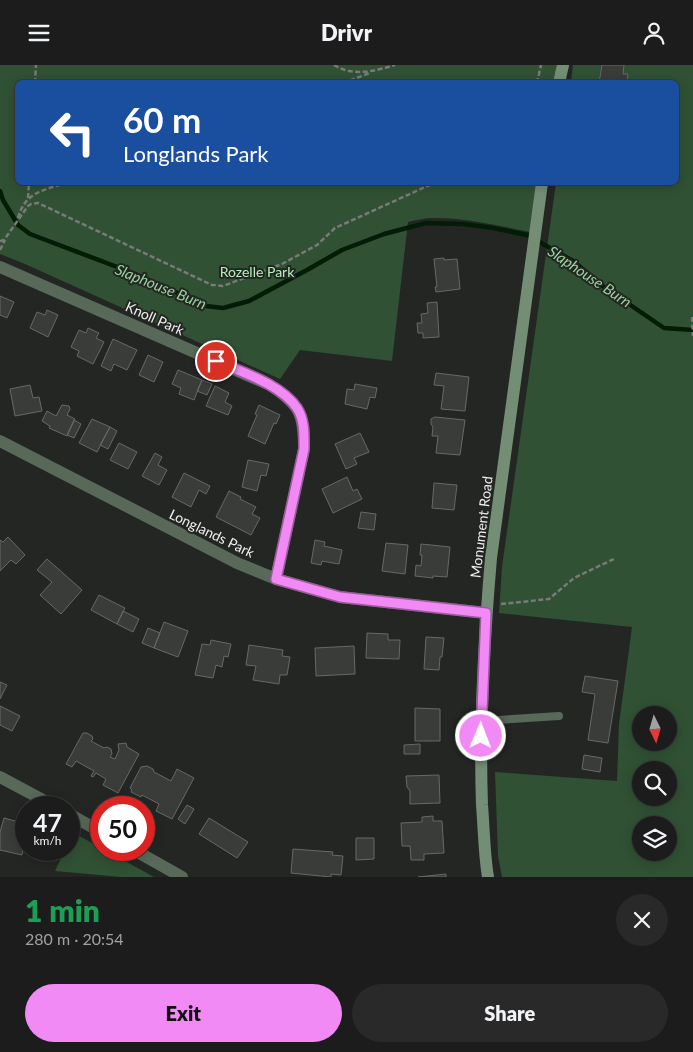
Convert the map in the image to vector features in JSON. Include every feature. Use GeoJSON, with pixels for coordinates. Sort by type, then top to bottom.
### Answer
{"type":"FeatureCollection","features":[{"type":"Feature","properties":{"kind":"main road"},"geometry":{"type":"LineString","coordinates":[[560,80],[563,65]]}},
{"type":"Feature","properties":{"kind":"main road","name":"Monument Road"},"geometry":{"type":"LineString","coordinates":[[488,877],[485,857],[481,775],[481,721],[486,609],[491,557],[542,185]]}},
{"type":"Feature","properties":{"kind":"street","name":"Knoll Park"},"geometry":{"type":"LineString","coordinates":[[0,267],[270,385],[285,395],[297,408],[304,428],[304,449],[276,579]]}},
{"type":"Feature","properties":{"kind":"street","name":"Longlands Park"},"geometry":{"type":"LineString","coordinates":[[0,441],[236,563],[276,579],[340,597],[486,609]]}},
{"type":"Feature","properties":{"kind":"street"},"geometry":{"type":"LineString","coordinates":[[0,777],[35,796]]}},
{"type":"Feature","properties":{"kind":"street"},"geometry":{"type":"LineString","coordinates":[[154,861],[182,877]]}},
{"type":"Feature","properties":{"kind":"lane"},"geometry":{"type":"LineString","coordinates":[[481,721],[559,716]]}},
{"type":"Feature","properties":{"kind":"path"},"geometry":{"type":"LineString","coordinates":[[35,80],[36,65]]}},
{"type":"Feature","properties":{"kind":"path"},"geometry":{"type":"LineString","coordinates":[[334,65],[343,70],[372,72]]}},
{"type":"Feature","properties":{"kind":"path"},"geometry":{"type":"LineString","coordinates":[[351,80],[395,65]]}},
{"type":"Feature","properties":{"kind":"path"},"geometry":{"type":"LineString","coordinates":[[538,80],[540,65]]}},
{"type":"Feature","properties":{"kind":"path"},"geometry":{"type":"LineString","coordinates":[[28,199],[29,185]]}},
{"type":"Feature","properties":{"kind":"path"},"geometry":{"type":"LineString","coordinates":[[0,250],[28,199],[38,193],[60,185]]}},
{"type":"Feature","properties":{"kind":"path"},"geometry":{"type":"LineString","coordinates":[[0,241],[4,240],[28,206],[38,203],[212,285],[223,286],[282,264],[317,245],[335,228],[430,185]]}},
{"type":"Feature","properties":{"kind":"path"},"geometry":{"type":"LineString","coordinates":[[692,317],[693,336]]}},
{"type":"Feature","properties":{"kind":"path"},"geometry":{"type":"LineString","coordinates":[[486,609],[549,599],[574,578],[616,558]]}},
{"type":"Feature","properties":{"kind":"green space","name":"Rozelle Park"},"geometry":{"type":"Polygon","coordinates":[[[0,65],[557,65],[554,80],[15,80],[15,185],[538,185],[530,232],[454,219],[428,218],[408,222],[392,361],[300,350],[280,379],[0,254],[0,65]]]}},
{"type":"Feature","properties":{"kind":"green space"},"geometry":{"type":"Polygon","coordinates":[[[573,65],[693,65],[693,877],[502,877],[498,856],[495,772],[617,781],[619,724],[632,627],[499,613],[502,567],[556,185],[679,185],[679,80],[571,80],[573,65]]]}},
{"type":"Feature","properties":{"kind":"green space"},"geometry":{"type":"Polygon","coordinates":[[[80,836],[90,842],[90,861],[125,861],[154,877],[121,877],[55,871],[60,861],[80,861],[80,836]]]}},
{"type":"Feature","properties":{"kind":"building"},"geometry":{"type":"Polygon","coordinates":[[[602,65],[624,65],[623,74],[628,74],[627,80],[600,80],[602,65]]]}},
{"type":"Feature","properties":{"kind":"building"},"geometry":{"type":"Polygon","coordinates":[[[444,258],[444,260],[457,259],[460,289],[436,292],[434,259],[444,258]]]}},
{"type":"Feature","properties":{"kind":"building"},"geometry":{"type":"Polygon","coordinates":[[[0,296],[14,302],[7,318],[0,315],[0,296]]]}},
{"type":"Feature","properties":{"kind":"building"},"geometry":{"type":"Polygon","coordinates":[[[437,302],[439,337],[423,338],[423,333],[418,333],[417,323],[422,323],[421,314],[428,313],[427,303],[437,302]]]}},
{"type":"Feature","properties":{"kind":"building"},"geometry":{"type":"Polygon","coordinates":[[[47,310],[58,315],[48,337],[30,328],[37,312],[45,315],[47,310]]]}},
{"type":"Feature","properties":{"kind":"building"},"geometry":{"type":"Polygon","coordinates":[[[88,328],[99,333],[96,338],[104,342],[93,364],[77,356],[79,351],[71,347],[79,330],[86,333],[88,328]]]}},
{"type":"Feature","properties":{"kind":"building"},"geometry":{"type":"Polygon","coordinates":[[[113,339],[137,350],[127,370],[114,364],[111,371],[101,366],[113,339]]]}},
{"type":"Feature","properties":{"kind":"building"},"geometry":{"type":"Polygon","coordinates":[[[148,355],[163,362],[154,382],[139,375],[148,355]]]}},
{"type":"Feature","properties":{"kind":"building"},"geometry":{"type":"Polygon","coordinates":[[[178,370],[202,380],[194,400],[179,394],[181,388],[172,384],[178,370]]]}},
{"type":"Feature","properties":{"kind":"building"},"geometry":{"type":"Polygon","coordinates":[[[436,373],[469,377],[465,411],[441,409],[444,386],[434,385],[436,373]]]}},
{"type":"Feature","properties":{"kind":"building"},"geometry":{"type":"Polygon","coordinates":[[[202,380],[212,384],[207,395],[197,391],[202,380]]]}},
{"type":"Feature","properties":{"kind":"building"},"geometry":{"type":"Polygon","coordinates":[[[355,384],[377,388],[375,398],[370,397],[367,409],[345,404],[347,389],[354,390],[355,384]]]}},
{"type":"Feature","properties":{"kind":"building"},"geometry":{"type":"Polygon","coordinates":[[[30,385],[33,398],[39,397],[42,411],[15,416],[10,389],[30,385]]]}},
{"type":"Feature","properties":{"kind":"building"},"geometry":{"type":"Polygon","coordinates":[[[215,386],[229,393],[225,402],[232,406],[228,415],[206,406],[215,386]]]}},
{"type":"Feature","properties":{"kind":"building"},"geometry":{"type":"Polygon","coordinates":[[[62,405],[69,406],[70,409],[67,415],[75,419],[67,436],[49,428],[50,426],[42,421],[47,411],[56,416],[62,405]]]}},
{"type":"Feature","properties":{"kind":"building"},"geometry":{"type":"Polygon","coordinates":[[[259,405],[280,415],[276,424],[274,423],[265,444],[248,436],[259,405]]]}},
{"type":"Feature","properties":{"kind":"building"},"geometry":{"type":"Polygon","coordinates":[[[435,417],[465,420],[460,455],[436,453],[438,436],[432,436],[433,427],[431,424],[431,419],[435,417]]]}},
{"type":"Feature","properties":{"kind":"building"},"geometry":{"type":"Polygon","coordinates":[[[92,419],[110,427],[97,452],[79,443],[92,419]]]}},
{"type":"Feature","properties":{"kind":"building"},"geometry":{"type":"Polygon","coordinates":[[[74,420],[81,424],[74,438],[67,435],[74,420]]]}},
{"type":"Feature","properties":{"kind":"building"},"geometry":{"type":"Polygon","coordinates":[[[110,427],[117,431],[108,449],[100,445],[110,427]]]}},
{"type":"Feature","properties":{"kind":"building"},"geometry":{"type":"Polygon","coordinates":[[[360,433],[369,452],[354,458],[357,464],[346,469],[335,444],[360,433]]]}},
{"type":"Feature","properties":{"kind":"building"},"geometry":{"type":"Polygon","coordinates":[[[119,443],[137,452],[128,469],[110,460],[119,443]]]}},
{"type":"Feature","properties":{"kind":"building"},"geometry":{"type":"Polygon","coordinates":[[[155,453],[162,457],[158,465],[167,470],[159,485],[142,476],[155,453]]]}},
{"type":"Feature","properties":{"kind":"building"},"geometry":{"type":"Polygon","coordinates":[[[248,460],[269,464],[266,476],[261,475],[257,491],[242,487],[248,460]]]}},
{"type":"Feature","properties":{"kind":"building"},"geometry":{"type":"Polygon","coordinates":[[[184,473],[210,486],[206,494],[199,490],[191,507],[172,497],[184,473]]]}},
{"type":"Feature","properties":{"kind":"building"},"geometry":{"type":"Polygon","coordinates":[[[347,477],[353,491],[357,489],[362,499],[333,513],[322,489],[347,477]]]}},
{"type":"Feature","properties":{"kind":"building"},"geometry":{"type":"Polygon","coordinates":[[[434,483],[457,485],[454,510],[432,508],[434,483]]]}},
{"type":"Feature","properties":{"kind":"building"},"geometry":{"type":"Polygon","coordinates":[[[229,491],[256,507],[252,514],[260,518],[251,535],[216,517],[229,491]]]}},
{"type":"Feature","properties":{"kind":"building"},"geometry":{"type":"Polygon","coordinates":[[[361,512],[376,514],[374,530],[358,528],[361,512]]]}},
{"type":"Feature","properties":{"kind":"building"},"geometry":{"type":"Polygon","coordinates":[[[8,537],[25,555],[16,564],[11,560],[0,571],[0,540],[3,542],[8,537]]]}},
{"type":"Feature","properties":{"kind":"building"},"geometry":{"type":"Polygon","coordinates":[[[315,540],[325,542],[324,546],[342,550],[339,564],[322,561],[321,565],[311,563],[315,540]]]}},
{"type":"Feature","properties":{"kind":"building"},"geometry":{"type":"Polygon","coordinates":[[[386,543],[408,545],[405,574],[382,571],[386,543]]]}},
{"type":"Feature","properties":{"kind":"building"},"geometry":{"type":"Polygon","coordinates":[[[421,544],[450,547],[447,577],[415,576],[416,565],[421,566],[421,544]]]}},
{"type":"Feature","properties":{"kind":"building"},"geometry":{"type":"Polygon","coordinates":[[[47,559],[82,590],[61,614],[40,595],[52,582],[37,570],[47,559]]]}},
{"type":"Feature","properties":{"kind":"building"},"geometry":{"type":"Polygon","coordinates":[[[99,595],[125,608],[117,624],[91,610],[99,595]]]}},
{"type":"Feature","properties":{"kind":"building"},"geometry":{"type":"Polygon","coordinates":[[[123,611],[139,619],[133,632],[117,624],[123,611]]]}},
{"type":"Feature","properties":{"kind":"building"},"geometry":{"type":"Polygon","coordinates":[[[164,622],[188,631],[178,657],[154,648],[164,622]]]}},
{"type":"Feature","properties":{"kind":"building"},"geometry":{"type":"Polygon","coordinates":[[[148,628],[160,633],[154,648],[142,643],[148,628]]]}},
{"type":"Feature","properties":{"kind":"building"},"geometry":{"type":"Polygon","coordinates":[[[367,633],[388,634],[388,640],[400,640],[399,659],[366,658],[367,633]]]}},
{"type":"Feature","properties":{"kind":"building"},"geometry":{"type":"Polygon","coordinates":[[[426,637],[444,638],[439,670],[424,669],[426,637]]]}},
{"type":"Feature","properties":{"kind":"building"},"geometry":{"type":"Polygon","coordinates":[[[211,640],[231,644],[228,657],[224,656],[222,667],[216,665],[213,678],[195,675],[202,644],[210,645],[211,640]]]}},
{"type":"Feature","properties":{"kind":"building"},"geometry":{"type":"Polygon","coordinates":[[[249,645],[283,650],[282,656],[290,657],[287,675],[280,675],[279,684],[253,680],[256,666],[246,665],[249,645]]]}},
{"type":"Feature","properties":{"kind":"building"},"geometry":{"type":"Polygon","coordinates":[[[354,646],[355,674],[316,676],[315,648],[354,646]]]}},
{"type":"Feature","properties":{"kind":"building"},"geometry":{"type":"Polygon","coordinates":[[[585,676],[618,681],[608,743],[588,740],[595,694],[582,692],[585,676]]]}},
{"type":"Feature","properties":{"kind":"building"},"geometry":{"type":"Polygon","coordinates":[[[0,682],[7,685],[0,699],[0,682]]]}},
{"type":"Feature","properties":{"kind":"building"},"geometry":{"type":"Polygon","coordinates":[[[0,706],[20,716],[12,731],[0,725],[0,706]]]}},
{"type":"Feature","properties":{"kind":"building"},"geometry":{"type":"Polygon","coordinates":[[[415,708],[440,709],[440,741],[415,741],[415,708]]]}},
{"type":"Feature","properties":{"kind":"building"},"geometry":{"type":"Polygon","coordinates":[[[83,733],[92,736],[93,739],[91,741],[104,748],[111,749],[112,754],[110,757],[115,759],[119,750],[118,744],[126,743],[127,747],[139,754],[118,793],[103,785],[106,779],[96,773],[93,777],[91,776],[94,771],[76,761],[72,767],[66,764],[83,733]]]}},
{"type":"Feature","properties":{"kind":"building"},"geometry":{"type":"Polygon","coordinates":[[[420,744],[420,754],[404,754],[404,745],[420,744]]]}},
{"type":"Feature","properties":{"kind":"building"},"geometry":{"type":"Polygon","coordinates":[[[584,755],[602,758],[600,772],[582,769],[584,755]]]}},
{"type":"Feature","properties":{"kind":"building"},"geometry":{"type":"Polygon","coordinates":[[[147,766],[171,781],[177,769],[194,778],[172,819],[156,811],[159,804],[155,802],[155,796],[139,796],[131,792],[130,788],[141,767],[147,766]]]}},
{"type":"Feature","properties":{"kind":"building"},"geometry":{"type":"Polygon","coordinates":[[[439,775],[440,803],[410,804],[410,791],[407,787],[406,776],[439,775]]]}},
{"type":"Feature","properties":{"kind":"building"},"geometry":{"type":"Polygon","coordinates":[[[187,805],[194,809],[185,824],[178,819],[187,805]]]}},
{"type":"Feature","properties":{"kind":"building"},"geometry":{"type":"Polygon","coordinates":[[[433,816],[433,821],[442,821],[444,853],[424,854],[424,860],[411,860],[410,846],[402,846],[401,823],[422,822],[422,817],[433,816]]]}},
{"type":"Feature","properties":{"kind":"building"},"geometry":{"type":"Polygon","coordinates":[[[4,818],[15,821],[15,853],[0,850],[0,832],[4,818]]]}},
{"type":"Feature","properties":{"kind":"building"},"geometry":{"type":"Polygon","coordinates":[[[209,818],[248,842],[237,858],[199,834],[209,818]]]}},
{"type":"Feature","properties":{"kind":"building"},"geometry":{"type":"Polygon","coordinates":[[[356,838],[374,838],[374,859],[356,860],[356,838]]]}},
{"type":"Feature","properties":{"kind":"building"},"geometry":{"type":"Polygon","coordinates":[[[293,849],[333,852],[332,855],[343,856],[341,875],[331,874],[331,877],[291,873],[293,849]]]}},
{"type":"Feature","properties":{"kind":"building"},"geometry":{"type":"Polygon","coordinates":[[[446,874],[446,877],[418,877],[446,874]]]}},
{"type":"Feature","properties":{"kind":"waterway","name":"Slaphouse Burn"},"geometry":{"type":"LineString","coordinates":[[0,191],[3,200],[18,225],[30,234],[133,273],[206,306],[223,308],[249,301],[342,250],[384,234],[426,223],[463,224],[527,235],[573,261],[604,287],[664,328],[693,330]]}},
{"type":"Feature","properties":{"kind":"route"},"geometry":{"type":"LineString","coordinates":[[216,361],[270,385],[285,395],[297,408],[304,428],[304,449],[276,579],[340,597],[486,613],[481,736]]}}]}
